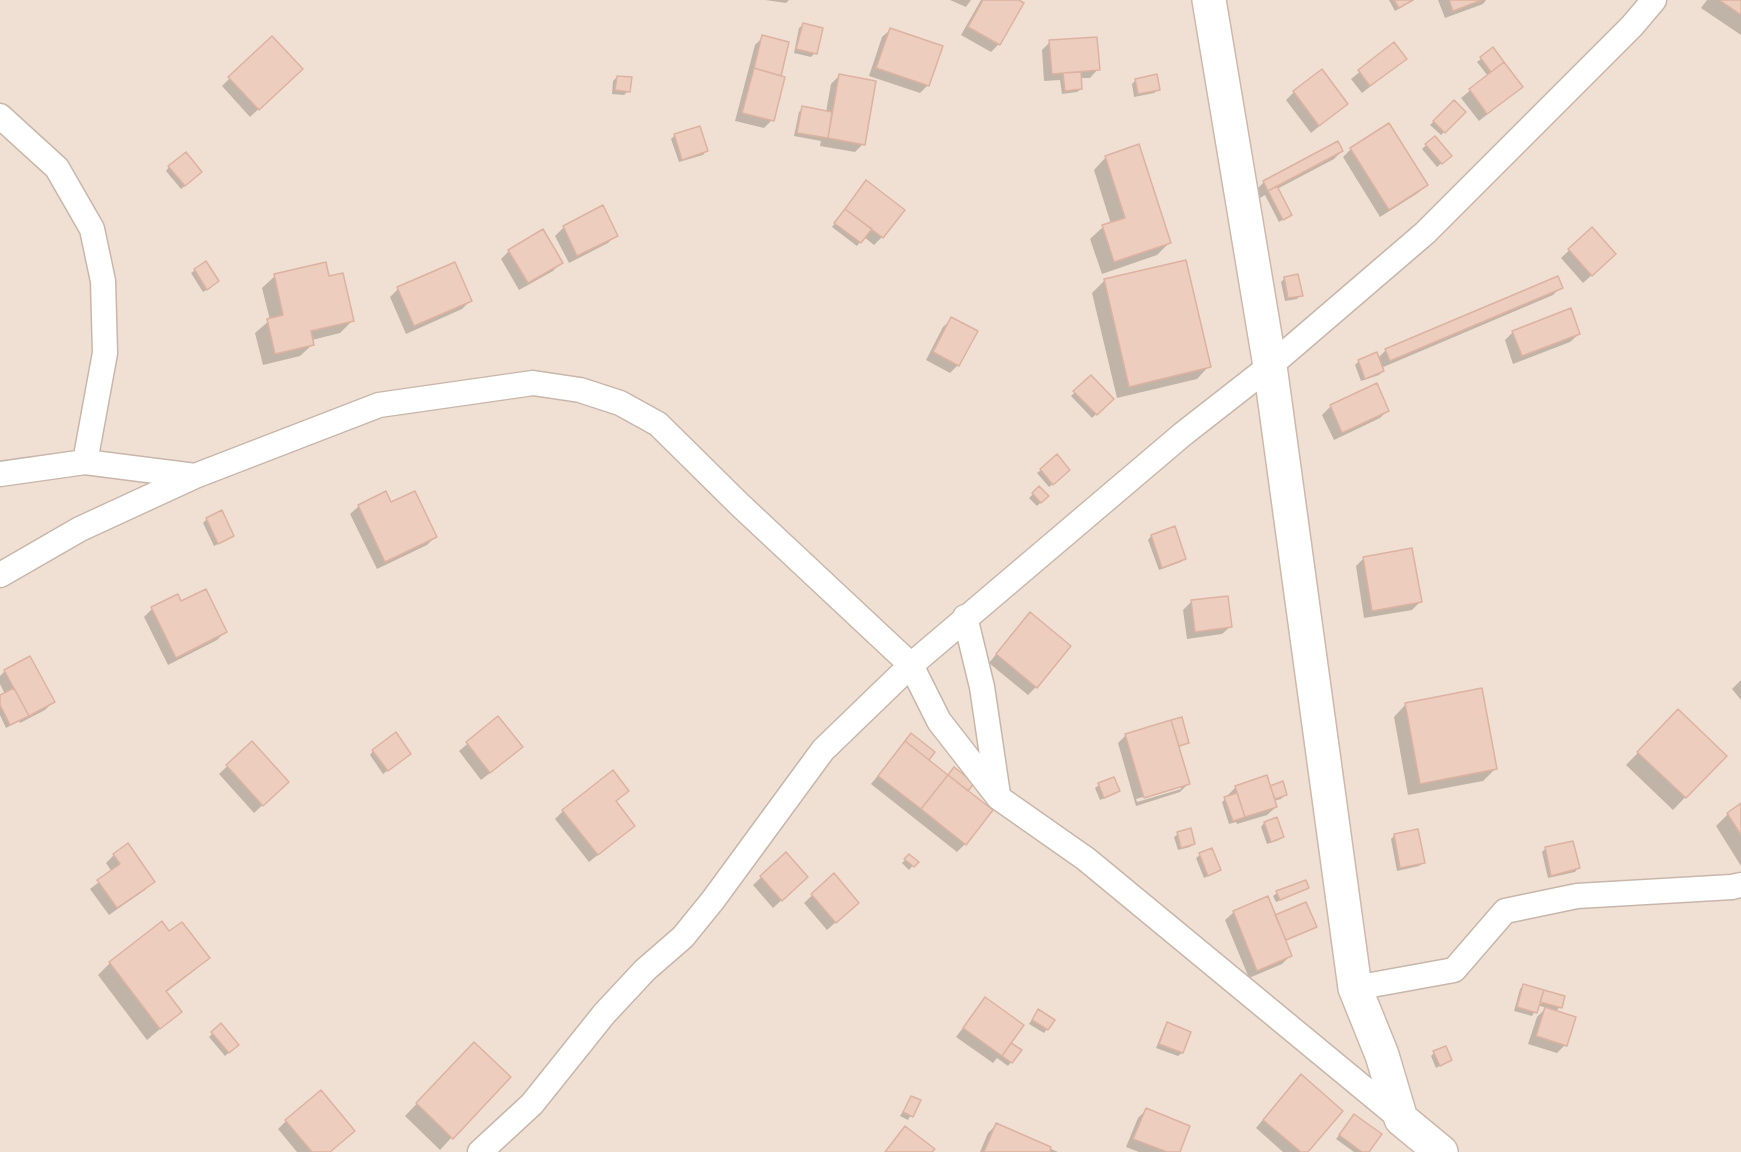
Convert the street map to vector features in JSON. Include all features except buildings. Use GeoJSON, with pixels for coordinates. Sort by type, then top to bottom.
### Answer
{"type":"FeatureCollection","features":[{"type":"Feature","properties":{"kind":"street"},"geometry":{"type":"LineString","coordinates":[[1209,0],[1270,366],[1355,988],[1382,1055],[1401,1119]]}},
{"type":"Feature","properties":{"kind":"street"},"geometry":{"type":"LineString","coordinates":[[480,1152],[532,1104],[604,1014],[645,970],[682,938],[727,882],[823,750],[911,665],[965,617],[1183,434],[1270,366],[1425,233],[1624,34],[1654,0]]}},
{"type":"Feature","properties":{"kind":"street"},"geometry":{"type":"LineString","coordinates":[[0,116],[57,168],[92,229],[103,281],[105,353],[85,462]]}},
{"type":"Feature","properties":{"kind":"street"},"geometry":{"type":"LineString","coordinates":[[0,575],[80,529],[195,476],[379,405],[533,383],[580,390],[620,403],[658,424],[740,505],[911,665],[939,722],[999,798],[1086,859],[1441,1152]]}},
{"type":"Feature","properties":{"kind":"street"},"geometry":{"type":"LineString","coordinates":[[0,474],[85,462],[195,476]]}},
{"type":"Feature","properties":{"kind":"street"},"geometry":{"type":"LineString","coordinates":[[965,617],[982,687],[999,798]]}},
{"type":"Feature","properties":{"kind":"street"},"geometry":{"type":"LineString","coordinates":[[1355,988],[1454,970],[1505,911],[1577,896],[1741,885]]}},
{"type":"Feature","properties":{"kind":"shaded area"},"geometry":{"type":"Polygon","coordinates":[[[0,0],[1741,0],[1741,1152],[0,1152],[0,0]]]}}]}
